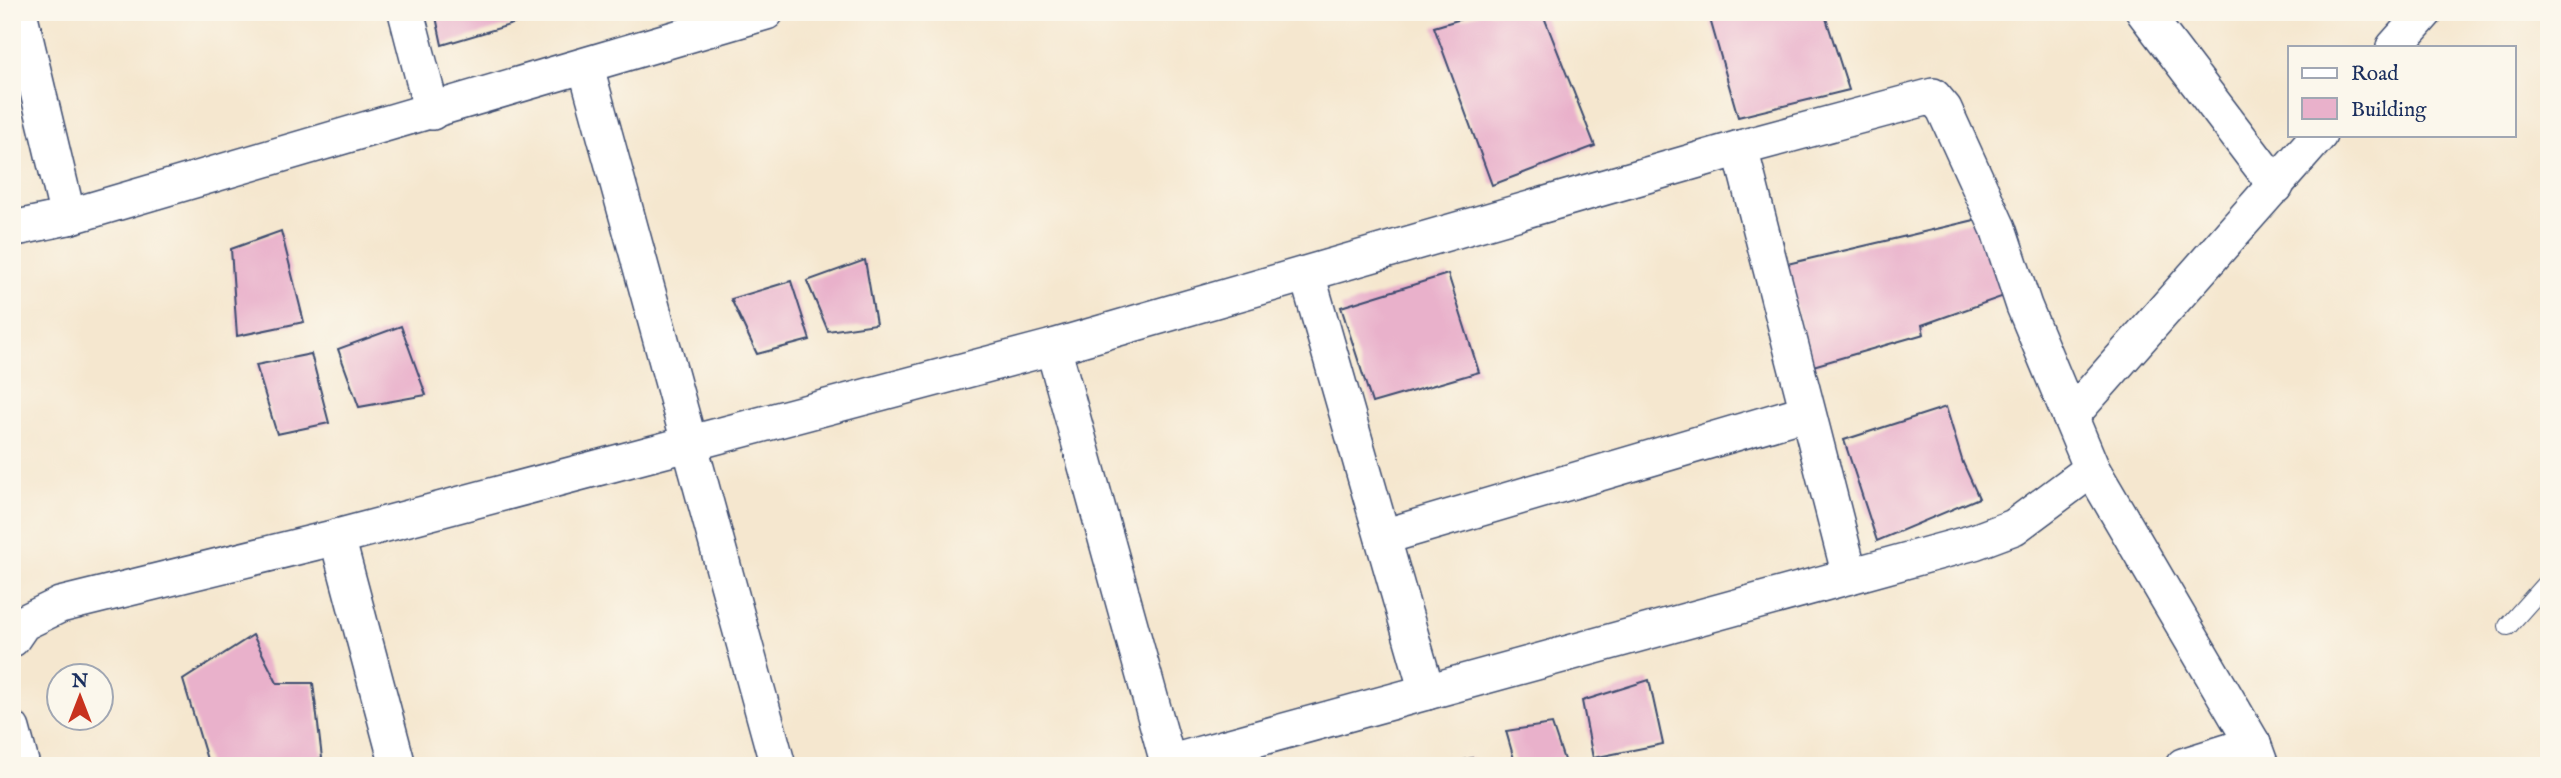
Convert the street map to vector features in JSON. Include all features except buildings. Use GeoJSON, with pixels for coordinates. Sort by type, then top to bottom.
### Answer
{"type":"FeatureCollection","features":[{"type":"Feature","properties":{"kind":"street"},"geometry":{"type":"LineString","coordinates":[[19,12],[68,218]]}},
{"type":"Feature","properties":{"kind":"street"},"geometry":{"type":"LineString","coordinates":[[406,12],[432,112]]}},
{"type":"Feature","properties":{"kind":"street"},"geometry":{"type":"LineString","coordinates":[[2144,12],[2276,186]]}},
{"type":"Feature","properties":{"kind":"street"},"geometry":{"type":"LineString","coordinates":[[2396,46],[2424,12]]}},
{"type":"Feature","properties":{"kind":"street"},"geometry":{"type":"LineString","coordinates":[[12,229],[68,218],[586,67],[743,15]]}},
{"type":"Feature","properties":{"kind":"street"},"geometry":{"type":"LineString","coordinates":[[586,67],[778,766]]}},
{"type":"Feature","properties":{"kind":"street"},"geometry":{"type":"LineString","coordinates":[[12,639],[23,623],[60,605],[337,537],[1053,347],[1740,148],[1933,96],[1944,109],[1998,228],[2024,306],[2092,469],[2257,755],[2183,766]]}},
{"type":"Feature","properties":{"kind":"street"},"geometry":{"type":"LineString","coordinates":[[2070,417],[2318,136]]}},
{"type":"Feature","properties":{"kind":"street"},"geometry":{"type":"LineString","coordinates":[[1740,148],[1850,576]]}},
{"type":"Feature","properties":{"kind":"street"},"geometry":{"type":"LineString","coordinates":[[1307,274],[1427,692]]}},
{"type":"Feature","properties":{"kind":"street"},"geometry":{"type":"LineString","coordinates":[[1053,347],[1169,764],[1974,542],[2014,527],[2092,469]]}},
{"type":"Feature","properties":{"kind":"street"},"geometry":{"type":"LineString","coordinates":[[1383,537],[1807,412]]}},
{"type":"Feature","properties":{"kind":"street"},"geometry":{"type":"LineString","coordinates":[[337,537],[398,766]]}},
{"type":"Feature","properties":{"kind":"street"},"geometry":{"type":"LineString","coordinates":[[12,729],[22,766]]}},
{"type":"Feature","properties":{"kind":"lane"},"geometry":{"type":"LineString","coordinates":[[2508,626],[2549,580]]}}]}
